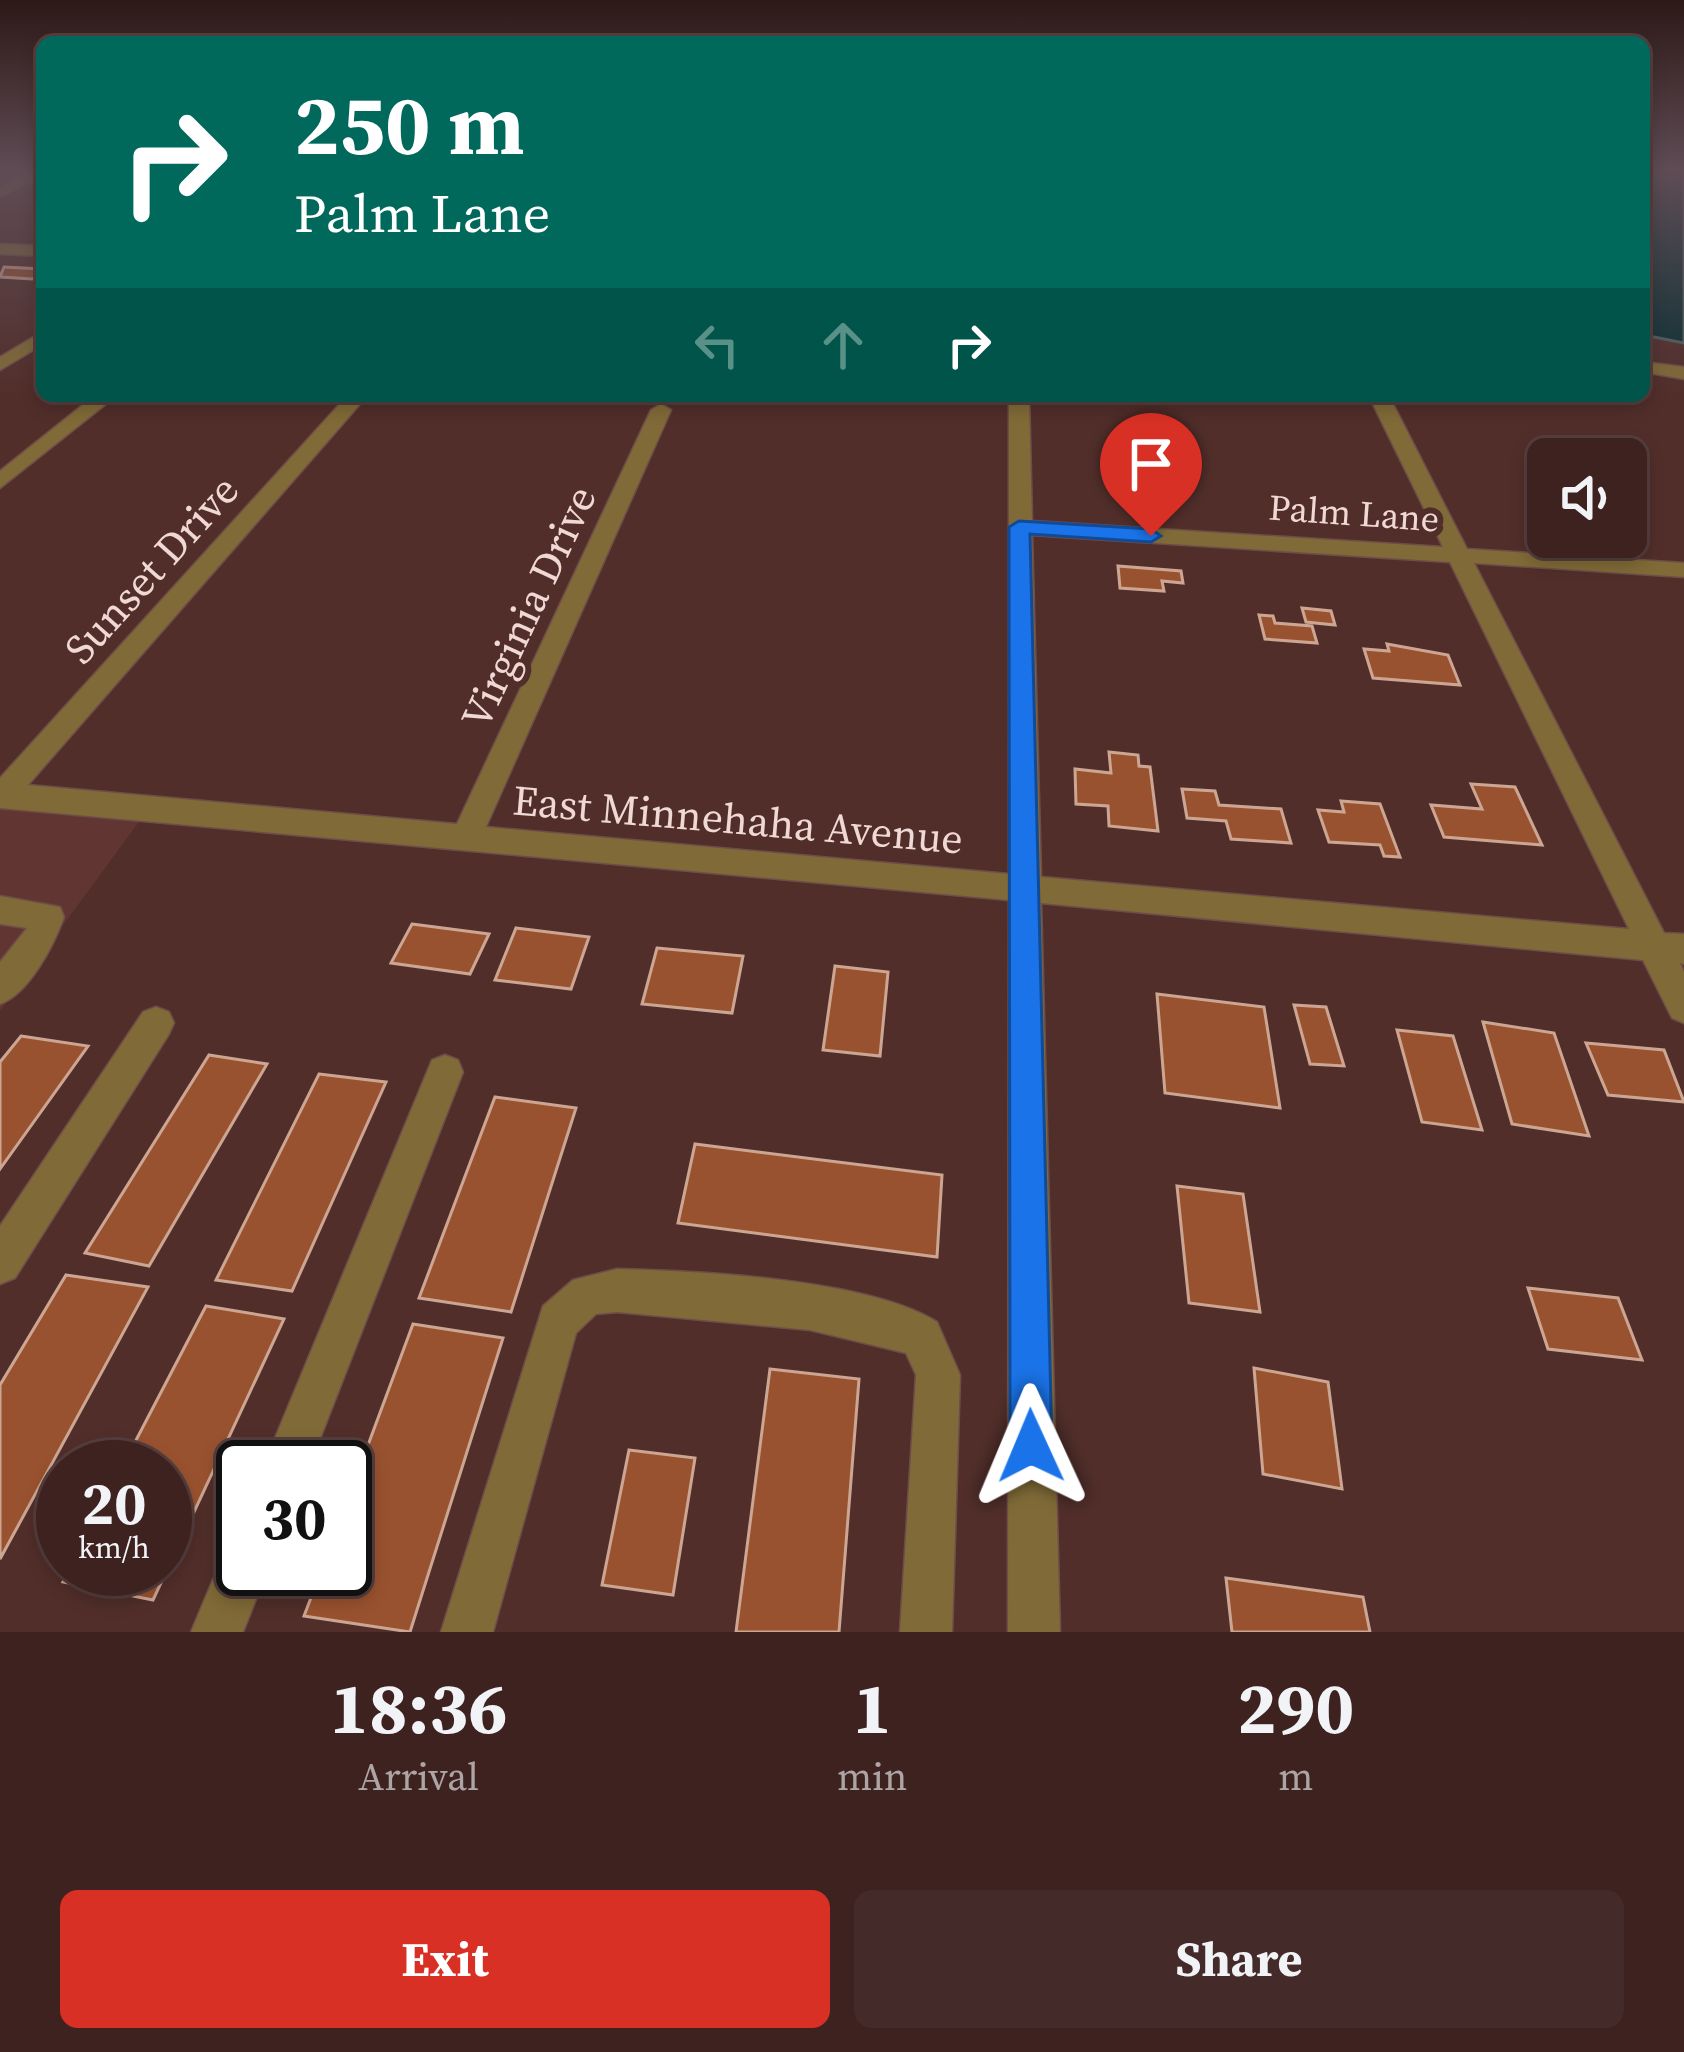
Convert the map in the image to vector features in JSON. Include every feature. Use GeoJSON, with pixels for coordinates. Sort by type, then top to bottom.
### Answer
{"type":"FeatureCollection","features":[{"type":"Feature","properties":{"kind":"street"},"geometry":{"type":"LineString","coordinates":[[0,249],[36,251]]}},
{"type":"Feature","properties":{"kind":"street"},"geometry":{"type":"LineString","coordinates":[[0,365],[36,341]]}},
{"type":"Feature","properties":{"kind":"street"},"geometry":{"type":"LineString","coordinates":[[1650,368],[1684,373]]}},
{"type":"Feature","properties":{"kind":"street"},"geometry":{"type":"LineString","coordinates":[[0,482],[99,402]]}},
{"type":"Feature","properties":{"kind":"street","name":"Sunset Drive"},"geometry":{"type":"LineString","coordinates":[[1,795],[352,402]]}},
{"type":"Feature","properties":{"kind":"street"},"geometry":{"type":"LineString","coordinates":[[1019,402],[1034,1632]]}},
{"type":"Feature","properties":{"kind":"street"},"geometry":{"type":"LineString","coordinates":[[1381,402],[1668,948],[1684,1007]]}},
{"type":"Feature","properties":{"kind":"street","name":"Virginia Drive"},"geometry":{"type":"LineString","coordinates":[[466,837],[661,410]]}},
{"type":"Feature","properties":{"kind":"street","name":"Palm Lane"},"geometry":{"type":"LineString","coordinates":[[1019,527],[1684,570]]}},
{"type":"Feature","properties":{"kind":"street","name":"East Minnehaha Avenue"},"geometry":{"type":"LineString","coordinates":[[1,795],[1668,948]]}},
{"type":"Feature","properties":{"kind":"street"},"geometry":{"type":"LineString","coordinates":[[0,910],[48,917],[41,934],[0,988]]}},
{"type":"Feature","properties":{"kind":"street"},"geometry":{"type":"LineString","coordinates":[[0,1263],[156,1023]]}},
{"type":"Feature","properties":{"kind":"street"},"geometry":{"type":"LineString","coordinates":[[297,1440],[446,1072]]}},
{"type":"Feature","properties":{"kind":"street"},"geometry":{"type":"LineString","coordinates":[[467,1632],[558,1321],[571,1305],[596,1292],[623,1290],[772,1302],[865,1318],[918,1335],[931,1351],[938,1376],[926,1632]]}},
{"type":"Feature","properties":{"kind":"street"},"geometry":{"type":"LineString","coordinates":[[218,1632],[232,1596]]}},
{"type":"Feature","properties":{"kind":"shaded area"},"geometry":{"type":"Polygon","coordinates":[[[0,805],[141,819],[0,1011],[0,805]]]}},
{"type":"Feature","properties":{"kind":"water"},"geometry":{"type":"Polygon","coordinates":[[[1650,246],[1684,246],[1684,343],[1650,336],[1650,246]]]}},
{"type":"Feature","properties":{"kind":"building"},"geometry":{"type":"Polygon","coordinates":[[[4,267],[36,269],[32,279],[0,277],[4,267]]]}},
{"type":"Feature","properties":{"kind":"building"},"geometry":{"type":"Polygon","coordinates":[[[1118,566],[1181,571],[1183,583],[1162,581],[1164,591],[1120,588],[1118,566]]]}},
{"type":"Feature","properties":{"kind":"building"},"geometry":{"type":"Polygon","coordinates":[[[1302,608],[1331,611],[1335,625],[1306,622],[1302,608]]]}},
{"type":"Feature","properties":{"kind":"building"},"geometry":{"type":"Polygon","coordinates":[[[1259,615],[1273,616],[1275,623],[1312,626],[1317,643],[1265,639],[1259,615]]]}},
{"type":"Feature","properties":{"kind":"building"},"geometry":{"type":"Polygon","coordinates":[[[1387,644],[1448,655],[1460,685],[1373,678],[1364,649],[1389,651],[1387,644]]]}},
{"type":"Feature","properties":{"kind":"building"},"geometry":{"type":"Polygon","coordinates":[[[1109,752],[1138,755],[1139,766],[1150,767],[1158,831],[1109,826],[1108,806],[1076,804],[1075,769],[1111,773],[1109,752]]]}},
{"type":"Feature","properties":{"kind":"building"},"geometry":{"type":"Polygon","coordinates":[[[1471,784],[1515,787],[1542,845],[1444,837],[1431,805],[1482,809],[1471,784]]]}},
{"type":"Feature","properties":{"kind":"building"},"geometry":{"type":"Polygon","coordinates":[[[1182,789],[1215,791],[1219,805],[1281,809],[1291,843],[1231,839],[1226,821],[1187,818],[1182,789]]]}},
{"type":"Feature","properties":{"kind":"building"},"geometry":{"type":"Polygon","coordinates":[[[1341,801],[1380,804],[1400,857],[1384,856],[1380,845],[1329,842],[1318,810],[1344,812],[1341,801]]]}},
{"type":"Feature","properties":{"kind":"building"},"geometry":{"type":"Polygon","coordinates":[[[412,924],[489,934],[470,974],[391,963],[412,924]]]}},
{"type":"Feature","properties":{"kind":"building"},"geometry":{"type":"Polygon","coordinates":[[[516,928],[589,937],[571,989],[495,980],[516,928]]]}},
{"type":"Feature","properties":{"kind":"building"},"geometry":{"type":"Polygon","coordinates":[[[657,948],[743,956],[732,1013],[642,1004],[657,948]]]}},
{"type":"Feature","properties":{"kind":"building"},"geometry":{"type":"Polygon","coordinates":[[[835,966],[888,972],[880,1056],[823,1050],[835,966]]]}},
{"type":"Feature","properties":{"kind":"building"},"geometry":{"type":"Polygon","coordinates":[[[1157,994],[1264,1007],[1280,1108],[1165,1093],[1157,994]]]}},
{"type":"Feature","properties":{"kind":"building"},"geometry":{"type":"Polygon","coordinates":[[[1294,1005],[1326,1007],[1344,1066],[1310,1064],[1294,1005]]]}},
{"type":"Feature","properties":{"kind":"building"},"geometry":{"type":"Polygon","coordinates":[[[1483,1022],[1554,1033],[1589,1136],[1512,1124],[1483,1022]]]}},
{"type":"Feature","properties":{"kind":"building"},"geometry":{"type":"Polygon","coordinates":[[[1397,1030],[1453,1036],[1482,1130],[1422,1122],[1397,1030]]]}},
{"type":"Feature","properties":{"kind":"building"},"geometry":{"type":"Polygon","coordinates":[[[21,1036],[88,1046],[0,1169],[0,1062],[21,1036]]]}},
{"type":"Feature","properties":{"kind":"building"},"geometry":{"type":"Polygon","coordinates":[[[1586,1043],[1664,1050],[1684,1102],[1608,1095],[1586,1043]]]}},
{"type":"Feature","properties":{"kind":"building"},"geometry":{"type":"Polygon","coordinates":[[[209,1055],[267,1064],[149,1266],[85,1253],[209,1055]]]}},
{"type":"Feature","properties":{"kind":"building"},"geometry":{"type":"Polygon","coordinates":[[[319,1074],[386,1082],[292,1291],[216,1280],[319,1074]]]}},
{"type":"Feature","properties":{"kind":"building"},"geometry":{"type":"Polygon","coordinates":[[[495,1097],[576,1108],[511,1312],[419,1298],[495,1097]]]}},
{"type":"Feature","properties":{"kind":"building"},"geometry":{"type":"Polygon","coordinates":[[[695,1144],[942,1175],[937,1257],[678,1223],[695,1144]]]}},
{"type":"Feature","properties":{"kind":"building"},"geometry":{"type":"Polygon","coordinates":[[[1177,1186],[1243,1194],[1260,1312],[1189,1303],[1177,1186]]]}},
{"type":"Feature","properties":{"kind":"building"},"geometry":{"type":"Polygon","coordinates":[[[66,1275],[148,1287],[65,1440],[36,1440],[36,1493],[0,1559],[0,1385],[66,1275]]]}},
{"type":"Feature","properties":{"kind":"building"},"geometry":{"type":"Polygon","coordinates":[[[1528,1288],[1618,1298],[1642,1360],[1548,1349],[1528,1288]]]}},
{"type":"Feature","properties":{"kind":"building"},"geometry":{"type":"Polygon","coordinates":[[[206,1306],[284,1319],[228,1440],[216,1440],[216,1465],[192,1516],[192,1440],[136,1440],[206,1306]]]}},
{"type":"Feature","properties":{"kind":"building"},"geometry":{"type":"Polygon","coordinates":[[[413,1324],[503,1338],[410,1632],[304,1616],[312,1596],[372,1596],[370,1440],[413,1324]]]}},
{"type":"Feature","properties":{"kind":"building"},"geometry":{"type":"Polygon","coordinates":[[[1254,1368],[1328,1382],[1342,1489],[1263,1474],[1254,1368]]]}},
{"type":"Feature","properties":{"kind":"building"},"geometry":{"type":"Polygon","coordinates":[[[770,1369],[859,1379],[839,1632],[736,1632],[770,1369]]]}},
{"type":"Feature","properties":{"kind":"building"},"geometry":{"type":"Polygon","coordinates":[[[629,1450],[695,1458],[673,1595],[602,1585],[629,1450]]]}},
{"type":"Feature","properties":{"kind":"building"},"geometry":{"type":"Polygon","coordinates":[[[1226,1578],[1363,1597],[1370,1632],[1232,1632],[1226,1578]]]}},
{"type":"Feature","properties":{"kind":"route"},"geometry":{"type":"LineString","coordinates":[[1031,1446],[1019,527],[1151,536]]}}]}
